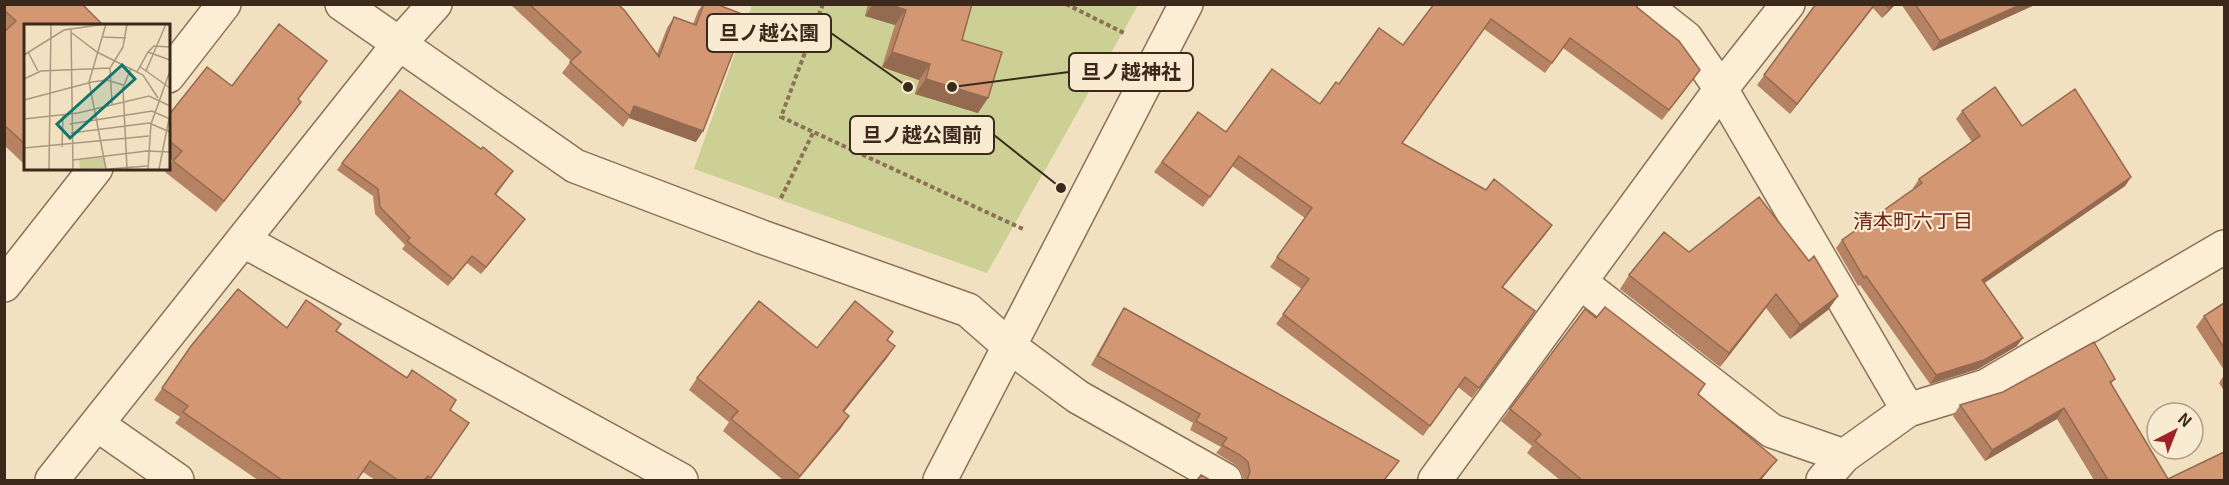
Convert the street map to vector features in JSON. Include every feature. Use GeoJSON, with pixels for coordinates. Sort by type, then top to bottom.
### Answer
{"type":"FeatureCollection","features":[{"type":"Feature","properties":{"kind":"street"},"geometry":{"type":"LineString","coordinates":[[170,73],[224,4]]}},
{"type":"Feature","properties":{"kind":"street"},"geometry":{"type":"LineString","coordinates":[[342,4],[575,166],[762,237],[968,310],[1010,346],[1078,397],[1225,480]]}},
{"type":"Feature","properties":{"kind":"street"},"geometry":{"type":"LineString","coordinates":[[52,480],[398,45],[435,4]]}},
{"type":"Feature","properties":{"kind":"street"},"geometry":{"type":"LineString","coordinates":[[940,480],[1186,4]]}},
{"type":"Feature","properties":{"kind":"street"},"geometry":{"type":"LineString","coordinates":[[1642,4],[1686,38],[1721,89],[1908,410]]}},
{"type":"Feature","properties":{"kind":"street"},"geometry":{"type":"LineString","coordinates":[[1435,480],[1721,89],[1788,4]]}},
{"type":"Feature","properties":{"kind":"street"},"geometry":{"type":"LineString","coordinates":[[4,285],[94,170]]}},
{"type":"Feature","properties":{"kind":"street"},"geometry":{"type":"LineString","coordinates":[[244,241],[681,480]]}},
{"type":"Feature","properties":{"kind":"street"},"geometry":{"type":"LineString","coordinates":[[1823,480],[1844,456],[1908,410],[1986,386],[2224,247]]}},
{"type":"Feature","properties":{"kind":"street"},"geometry":{"type":"LineString","coordinates":[[1580,282],[1772,431],[1844,456]]}},
{"type":"Feature","properties":{"kind":"street"},"geometry":{"type":"LineString","coordinates":[[98,425],[177,480]]}},
{"type":"Feature","properties":{"kind":"path"},"geometry":{"type":"LineString","coordinates":[[823,4],[781,117],[1061,247]]}},
{"type":"Feature","properties":{"kind":"path"},"geometry":{"type":"LineString","coordinates":[[1066,4],[1161,52]]}},
{"type":"Feature","properties":{"kind":"path"},"geometry":{"type":"LineString","coordinates":[[762,237],[814,131]]}},
{"type":"Feature","properties":{"kind":"green space"},"geometry":{"type":"Polygon","coordinates":[[[752,5],[1138,5],[987,273],[694,169],[752,5]]]}},
{"type":"Feature","properties":{"kind":"building"},"geometry":{"type":"Polygon","coordinates":[[[4,4],[82,4],[102,24],[24,24],[24,143],[4,125],[4,32],[16,21],[4,10],[4,4]]]}},
{"type":"Feature","properties":{"kind":"building"},"geometry":{"type":"Polygon","coordinates":[[[529,4],[618,4],[659,57],[674,17],[696,25],[704,4],[716,4],[747,16],[703,131],[634,106],[630,116],[570,62],[581,52],[529,4]]]}},
{"type":"Feature","properties":{"kind":"building"},"geometry":{"type":"Polygon","coordinates":[[[888,4],[972,4],[962,40],[1002,52],[988,98],[926,79],[930,64],[892,52],[906,10],[888,4]]]}},
{"type":"Feature","properties":{"kind":"building"},"geometry":{"type":"Polygon","coordinates":[[[1434,4],[1635,4],[1679,41],[1700,70],[1669,110],[1570,38],[1552,63],[1491,19],[1402,143],[1486,190],[1494,179],[1552,225],[1502,287],[1535,311],[1479,388],[1465,377],[1430,426],[1283,314],[1309,279],[1277,257],[1312,208],[1239,156],[1210,197],[1162,162],[1198,112],[1226,132],[1272,69],[1320,104],[1336,82],[1339,84],[1379,28],[1403,45],[1434,4]]]}},
{"type":"Feature","properties":{"kind":"building"},"geometry":{"type":"Polygon","coordinates":[[[1816,4],[1875,4],[1797,104],[1764,75],[1816,4]]]}},
{"type":"Feature","properties":{"kind":"building"},"geometry":{"type":"Polygon","coordinates":[[[1915,4],[2022,4],[1940,41],[1915,4]]]}},
{"type":"Feature","properties":{"kind":"building"},"geometry":{"type":"Polygon","coordinates":[[[279,24],[327,61],[298,99],[301,102],[224,201],[173,161],[182,151],[170,142],[170,113],[207,67],[232,86],[279,24]]]}},
{"type":"Feature","properties":{"kind":"building"},"geometry":{"type":"Polygon","coordinates":[[[1995,87],[2022,126],[2075,89],[2131,177],[1982,280],[2023,338],[1984,360],[1936,375],[1866,276],[1864,278],[1842,240],[1922,183],[1919,179],[1980,136],[1962,111],[1995,87]]]}},
{"type":"Feature","properties":{"kind":"building"},"geometry":{"type":"Polygon","coordinates":[[[400,90],[481,149],[483,147],[513,171],[495,194],[525,219],[486,267],[472,256],[453,279],[407,241],[410,238],[380,207],[378,189],[342,163],[400,90]]]}},
{"type":"Feature","properties":{"kind":"building"},"geometry":{"type":"Polygon","coordinates":[[[1759,197],[1809,261],[1814,256],[1838,296],[1800,325],[1776,294],[1729,353],[1629,275],[1664,232],[1689,252],[1759,197]]]}},
{"type":"Feature","properties":{"kind":"building"},"geometry":{"type":"Polygon","coordinates":[[[238,289],[287,328],[306,300],[341,324],[336,331],[407,378],[412,370],[456,400],[450,410],[469,423],[431,478],[428,476],[424,480],[398,480],[370,461],[357,480],[282,480],[183,412],[188,406],[162,388],[191,346],[238,289]]]}},
{"type":"Feature","properties":{"kind":"building"},"geometry":{"type":"Polygon","coordinates":[[[759,301],[817,348],[855,301],[893,332],[887,340],[895,346],[843,411],[849,416],[800,476],[731,419],[738,411],[697,378],[759,301]]]}},
{"type":"Feature","properties":{"kind":"building"},"geometry":{"type":"Polygon","coordinates":[[[2224,303],[2224,348],[2204,316],[2224,303]]]}},
{"type":"Feature","properties":{"kind":"building"},"geometry":{"type":"Polygon","coordinates":[[[1605,307],[1705,384],[1698,394],[1777,460],[1759,480],[1582,480],[1535,441],[1541,434],[1510,409],[1585,309],[1596,318],[1605,307]]]}},
{"type":"Feature","properties":{"kind":"building"},"geometry":{"type":"Polygon","coordinates":[[[1124,308],[1399,461],[1384,480],[1247,480],[1250,472],[1248,462],[1222,445],[1227,438],[1196,421],[1200,414],[1098,356],[1124,308]]]}},
{"type":"Feature","properties":{"kind":"building"},"geometry":{"type":"Polygon","coordinates":[[[2094,342],[2115,379],[2110,382],[2145,441],[2145,461],[2157,461],[2168,479],[2224,452],[2224,480],[2108,480],[2064,408],[1992,450],[1960,405],[2003,392],[2094,342]]]}},
{"type":"Feature","properties":{"kind":"building"},"geometry":{"type":"Polygon","coordinates":[[[1201,475],[1210,480],[1197,480],[1201,475]]]}},
{"type":"Feature","properties":{"kind":"place","name":"旦ノ越公園"},"geometry":{"type":"Point","coordinates":[908,87]}},
{"type":"Feature","properties":{"kind":"place","name":"旦ノ越神社"},"geometry":{"type":"Point","coordinates":[952,87]}},
{"type":"Feature","properties":{"kind":"place","name":"旦ノ越公園前"},"geometry":{"type":"Point","coordinates":[1061,188]}},
{"type":"Feature","properties":{"kind":"district","name":"清本町六丁目"},"geometry":{"type":"Point","coordinates":[1913,219]}}]}
